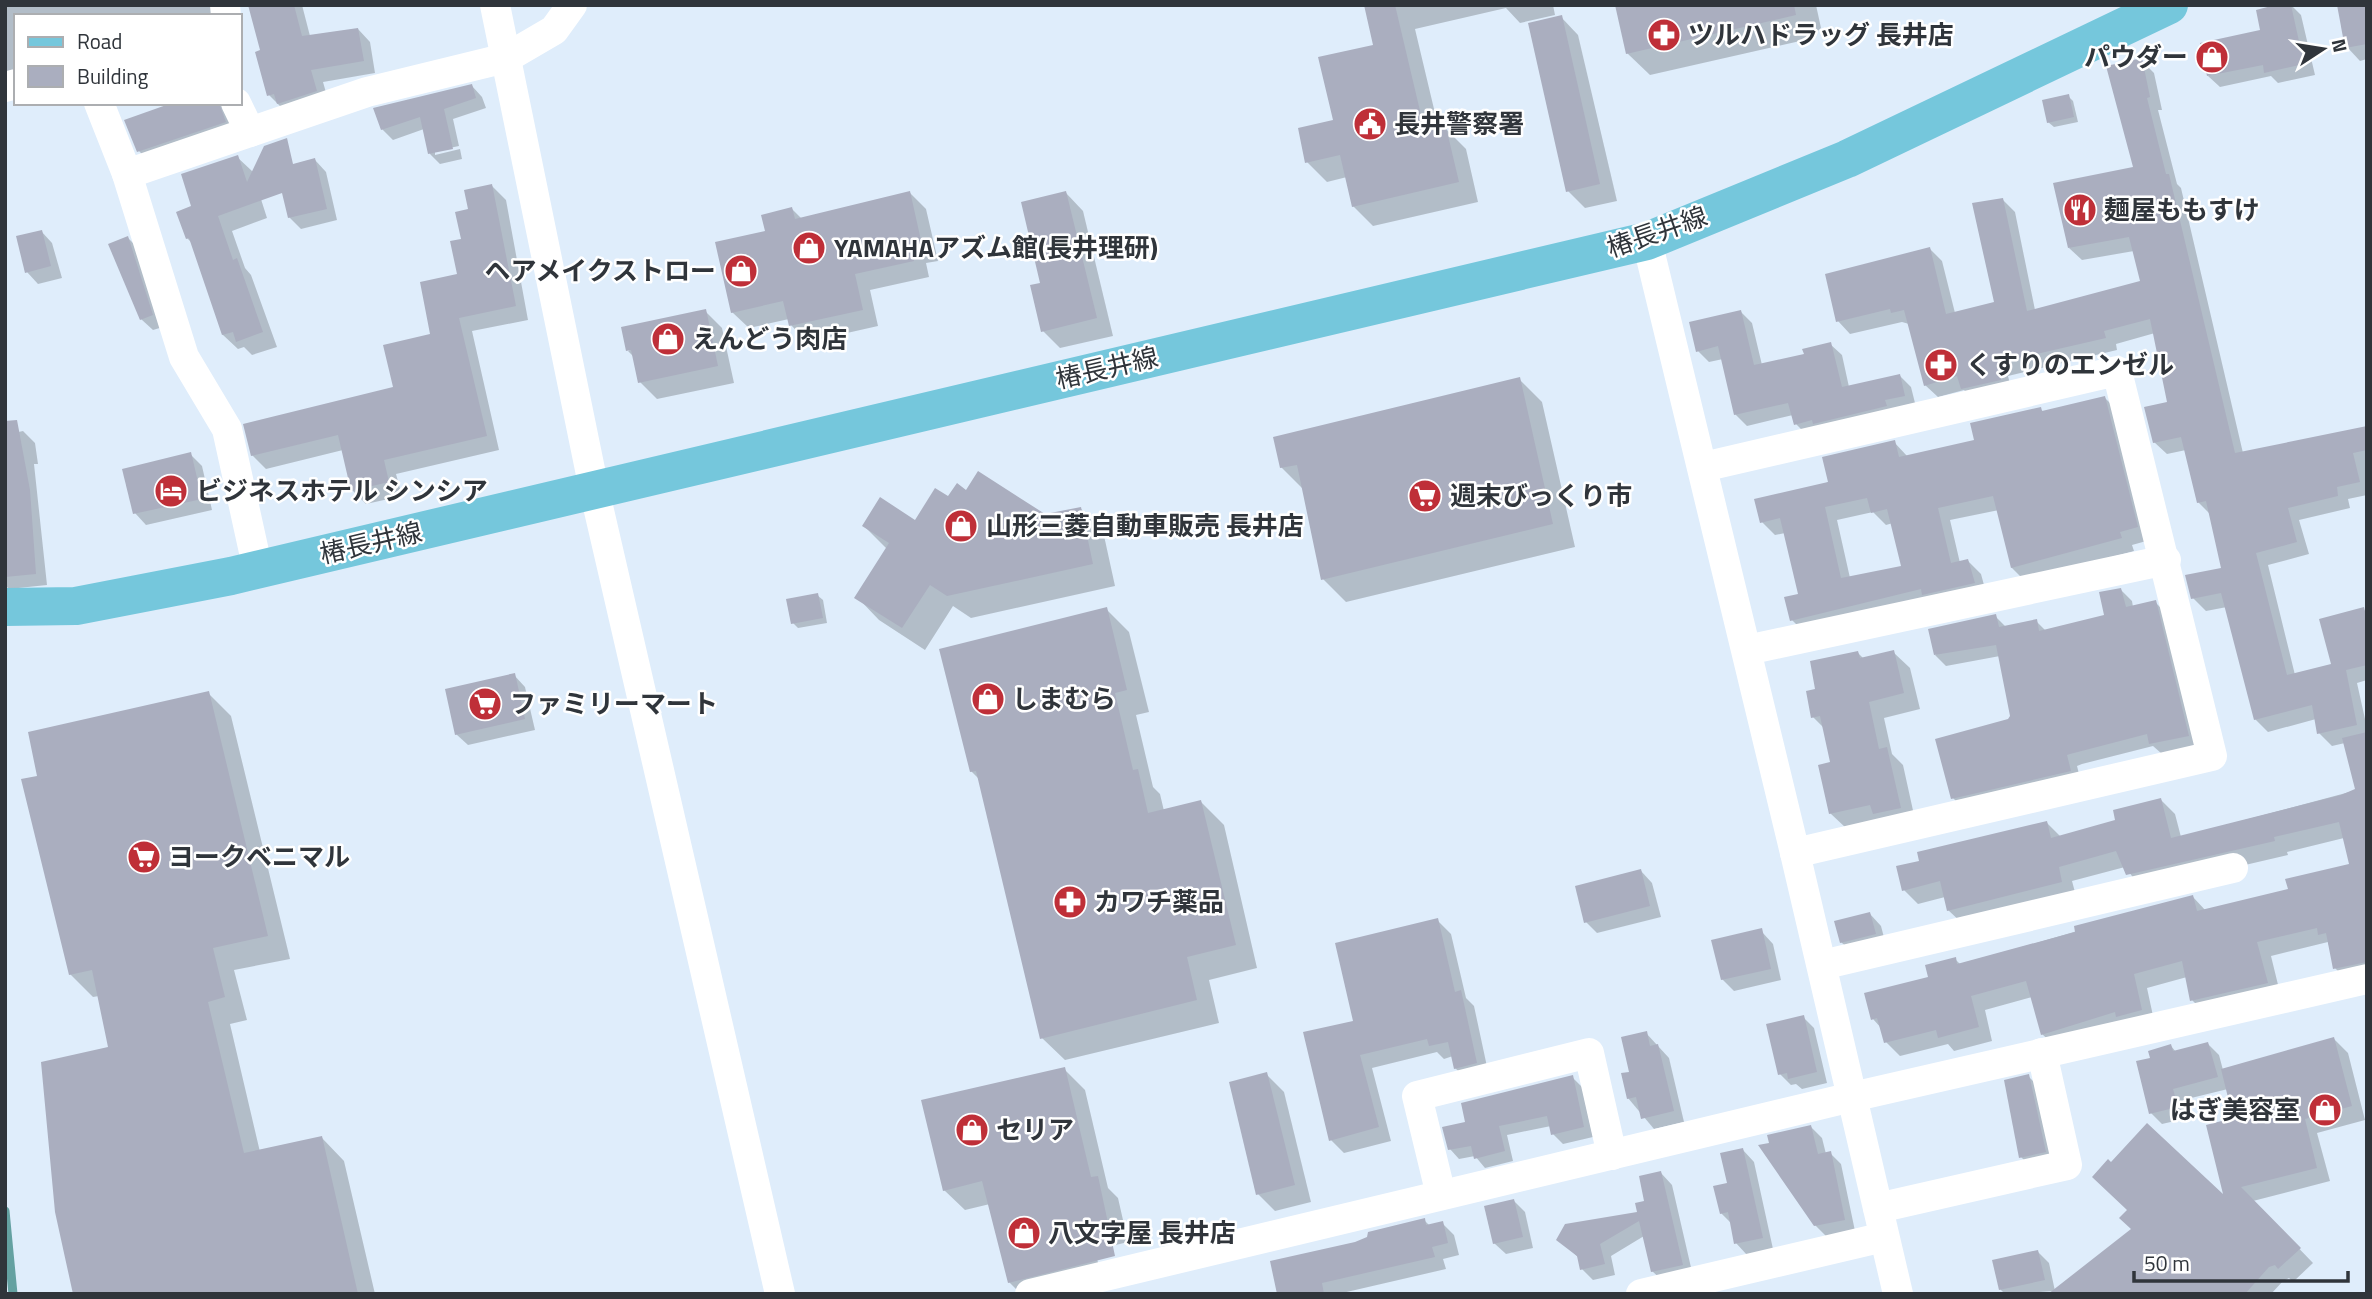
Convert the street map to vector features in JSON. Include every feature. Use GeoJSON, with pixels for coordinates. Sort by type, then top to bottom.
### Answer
{"type":"FeatureCollection","features":[{"type":"Feature","properties":{"kind":"main road","name":"椿長井線"},"geometry":{"type":"LineString","coordinates":[[5,607],[76,606],[258,570],[1647,241],[1847,159],[2169,5]]}},
{"type":"Feature","properties":{"kind":"street"},"geometry":{"type":"LineString","coordinates":[[495,5],[594,489],[780,1294]]}},
{"type":"Feature","properties":{"kind":"street"},"geometry":{"type":"LineString","coordinates":[[127,174],[367,92],[506,58],[554,30],[572,5]]}},
{"type":"Feature","properties":{"kind":"street"},"geometry":{"type":"LineString","coordinates":[[100,105],[127,174],[184,357],[227,429],[258,570]]}},
{"type":"Feature","properties":{"kind":"street"},"geometry":{"type":"LineString","coordinates":[[237,105],[250,132]]}},
{"type":"Feature","properties":{"kind":"street"},"geometry":{"type":"LineString","coordinates":[[1647,241],[1747,650],[1898,1294]]}},
{"type":"Feature","properties":{"kind":"street"},"geometry":{"type":"LineString","coordinates":[[1703,467],[2117,371],[2166,560],[2212,756],[1795,853]]}},
{"type":"Feature","properties":{"kind":"street"},"geometry":{"type":"LineString","coordinates":[[1747,650],[2166,560]]}},
{"type":"Feature","properties":{"kind":"street"},"geometry":{"type":"LineString","coordinates":[[1822,965],[2234,868]]}},
{"type":"Feature","properties":{"kind":"street"},"geometry":{"type":"LineString","coordinates":[[1030,1294],[1852,1097],[2367,979]]}},
{"type":"Feature","properties":{"kind":"street"},"geometry":{"type":"LineString","coordinates":[[1441,1195],[1417,1096],[1589,1053],[1612,1155]]}},
{"type":"Feature","properties":{"kind":"street"},"geometry":{"type":"LineString","coordinates":[[1878,1208],[2067,1165],[2042,1054]]}},
{"type":"Feature","properties":{"kind":"street"},"geometry":{"type":"LineString","coordinates":[[1641,1294],[1884,1237]]}},
{"type":"Feature","properties":{"kind":"building"},"geometry":{"type":"Polygon","coordinates":[[[248,5],[294,5],[302,36],[358,28],[364,61],[311,70],[317,91],[277,104],[274,94],[267,96],[255,52],[260,50],[248,5]]]}},
{"type":"Feature","properties":{"kind":"building","name":"長井警察署"},"geometry":{"type":"Polygon","coordinates":[[[1364,5],[1395,5],[1425,132],[1446,127],[1459,182],[1352,207],[1340,155],[1305,163],[1298,128],[1333,120],[1318,57],[1373,45],[1364,5]]]}},
{"type":"Feature","properties":{"kind":"building","name":"ツルハドラッグ 長井店"},"geometry":{"type":"Polygon","coordinates":[[[1615,5],[1794,5],[1796,15],[1626,54],[1615,5]]]}},
{"type":"Feature","properties":{"kind":"building"},"geometry":{"type":"Polygon","coordinates":[[[2275,5],[2291,5],[2304,64],[2264,73],[2263,65],[2207,76],[2200,43],[2260,30],[2256,10],[2275,5]]]}},
{"type":"Feature","properties":{"kind":"building"},"geometry":{"type":"Polygon","coordinates":[[[2337,5],[2367,5],[2367,44],[2345,48],[2337,5]]]}},
{"type":"Feature","properties":{"kind":"building"},"geometry":{"type":"Polygon","coordinates":[[[1562,15],[1600,184],[1566,192],[1528,23],[1562,15]]]}},
{"type":"Feature","properties":{"kind":"building"},"geometry":{"type":"Polygon","coordinates":[[[2142,58],[2150,97],[2147,98],[2166,174],[2169,174],[2235,453],[2367,426],[2367,450],[2353,453],[2360,482],[2337,487],[2338,496],[2288,508],[2297,542],[2256,553],[2287,675],[2331,664],[2319,619],[2364,607],[2367,620],[2367,665],[2346,670],[2357,725],[2317,734],[2312,705],[2254,720],[2221,593],[2191,599],[2185,575],[2221,568],[2206,501],[2197,503],[2181,437],[2153,443],[2144,407],[2167,402],[2150,319],[2104,331],[2106,338],[1997,363],[2001,380],[1961,389],[1957,376],[1924,386],[1904,310],[1891,313],[1890,309],[1836,322],[1825,274],[1930,247],[1946,314],[1994,302],[1972,203],[2003,198],[2027,311],[2140,281],[2129,237],[2068,248],[2053,183],[2133,167],[2106,66],[2142,58]]]}},
{"type":"Feature","properties":{"kind":"building"},"geometry":{"type":"Polygon","coordinates":[[[472,84],[476,98],[444,109],[453,149],[428,154],[420,117],[381,130],[373,108],[472,84]]]}},
{"type":"Feature","properties":{"kind":"building"},"geometry":{"type":"Polygon","coordinates":[[[2069,94],[2074,117],[2047,123],[2042,100],[2069,94]]]}},
{"type":"Feature","properties":{"kind":"building"},"geometry":{"type":"Polygon","coordinates":[[[166,105],[220,105],[226,122],[137,152],[124,120],[166,105]]]}},
{"type":"Feature","properties":{"kind":"building"},"geometry":{"type":"Polygon","coordinates":[[[287,138],[293,164],[315,158],[327,209],[288,218],[282,193],[218,216],[233,260],[237,258],[263,332],[236,342],[233,332],[222,335],[189,238],[186,239],[176,212],[191,206],[181,174],[238,155],[247,182],[264,146],[287,138]]]}},
{"type":"Feature","properties":{"kind":"building"},"geometry":{"type":"Polygon","coordinates":[[[492,184],[516,306],[459,318],[487,436],[384,460],[389,482],[351,491],[338,435],[251,456],[243,424],[393,387],[383,345],[430,334],[420,282],[457,274],[450,241],[461,239],[455,212],[468,209],[464,190],[492,184]]]}},
{"type":"Feature","properties":{"kind":"building"},"geometry":{"type":"Polygon","coordinates":[[[910,191],[922,245],[911,247],[914,261],[855,274],[863,310],[789,326],[783,301],[731,313],[715,242],[765,231],[761,215],[792,207],[795,219],[910,191]]]}},
{"type":"Feature","properties":{"kind":"building"},"geometry":{"type":"Polygon","coordinates":[[[1066,191],[1097,318],[1041,332],[1030,285],[1040,283],[1021,202],[1066,191]]]}},
{"type":"Feature","properties":{"kind":"building"},"geometry":{"type":"Polygon","coordinates":[[[42,230],[51,266],[25,273],[16,236],[42,230]]]}},
{"type":"Feature","properties":{"kind":"building"},"geometry":{"type":"Polygon","coordinates":[[[128,236],[153,315],[140,320],[108,244],[128,236]]]}},
{"type":"Feature","properties":{"kind":"building","name":"えんどう肉店"},"geometry":{"type":"Polygon","coordinates":[[[706,309],[718,366],[638,383],[631,350],[626,351],[621,327],[706,309]]]}},
{"type":"Feature","properties":{"kind":"building"},"geometry":{"type":"Polygon","coordinates":[[[1741,310],[1754,365],[1804,354],[1802,349],[1831,342],[1842,387],[1900,374],[1905,396],[1885,400],[1887,406],[1813,424],[1812,420],[1794,425],[1788,403],[1734,415],[1718,346],[1696,352],[1689,322],[1741,310]]]}},
{"type":"Feature","properties":{"kind":"building","name":"週末びっくり市"},"geometry":{"type":"Polygon","coordinates":[[[1520,377],[1553,524],[1321,580],[1297,465],[1280,468],[1273,437],[1520,377]]]}},
{"type":"Feature","properties":{"kind":"building"},"geometry":{"type":"Polygon","coordinates":[[[2105,396],[2138,527],[2120,532],[2122,538],[2011,568],[1993,496],[1938,508],[1951,563],[1968,559],[1975,583],[1922,595],[1921,589],[1790,621],[1784,597],[1798,594],[1780,518],[1760,523],[1754,499],[1828,482],[1822,457],[1895,440],[1899,457],[1974,440],[1970,423],[2041,407],[2042,411],[2105,396]],[[1867,498],[1825,507],[1841,578],[1901,566],[1887,509],[1871,513],[1867,498]]]}},
{"type":"Feature","properties":{"kind":"building"},"geometry":{"type":"Polygon","coordinates":[[[17,420],[30,490],[36,574],[5,577],[5,421],[17,420]]]}},
{"type":"Feature","properties":{"kind":"building"},"geometry":{"type":"Polygon","coordinates":[[[191,452],[202,499],[133,514],[122,469],[191,452]]]}},
{"type":"Feature","properties":{"kind":"building"},"geometry":{"type":"Polygon","coordinates":[[[978,471],[1045,514],[1081,507],[1093,564],[947,596],[930,585],[902,628],[854,598],[889,543],[862,526],[880,497],[915,520],[935,488],[948,496],[957,483],[966,490],[978,471]]]}},
{"type":"Feature","properties":{"kind":"building"},"geometry":{"type":"Polygon","coordinates":[[[2121,588],[2126,607],[2156,600],[2189,736],[2149,744],[2147,734],[2070,754],[2067,755],[2071,771],[1951,799],[1935,739],[2008,719],[2010,716],[1996,645],[1934,655],[1928,629],[1996,614],[1999,627],[2037,619],[2039,631],[2104,615],[2099,592],[2121,588]]]}},
{"type":"Feature","properties":{"kind":"building"},"geometry":{"type":"Polygon","coordinates":[[[818,593],[823,618],[791,624],[786,599],[818,593]]]}},
{"type":"Feature","properties":{"kind":"building"},"geometry":{"type":"Polygon","coordinates":[[[1107,607],[1127,690],[1115,693],[1133,770],[1138,769],[1148,813],[1201,800],[1236,945],[1187,957],[1197,1000],[1040,1039],[976,771],[970,772],[939,649],[1107,607]]]}},
{"type":"Feature","properties":{"kind":"building"},"geometry":{"type":"Polygon","coordinates":[[[1894,650],[1904,693],[1869,702],[1879,749],[1887,747],[1901,808],[1873,814],[1870,805],[1829,814],[1818,765],[1830,762],[1820,716],[1811,718],[1806,691],[1815,689],[1810,661],[1858,651],[1860,658],[1894,650]]]}},
{"type":"Feature","properties":{"kind":"building","name":"ファミリーマート"},"geometry":{"type":"Polygon","coordinates":[[[515,673],[525,719],[455,735],[445,689],[515,673]]]}},
{"type":"Feature","properties":{"kind":"building"},"geometry":{"type":"Polygon","coordinates":[[[209,691],[268,936],[213,948],[225,997],[208,1002],[244,1153],[322,1136],[358,1294],[73,1294],[55,1212],[41,1062],[108,1047],[92,970],[69,975],[21,779],[37,776],[28,732],[209,691]]]}},
{"type":"Feature","properties":{"kind":"building"},"geometry":{"type":"Polygon","coordinates":[[[2367,732],[2367,962],[2333,969],[2326,933],[2318,935],[2317,928],[2257,942],[2268,983],[2190,1001],[2182,961],[2134,974],[2142,1010],[2116,1017],[2115,1012],[2041,1035],[2026,981],[1971,996],[1979,1027],[1938,1038],[1936,1030],[1884,1043],[1877,1018],[1871,1020],[1864,993],[1928,977],[1925,965],[1956,957],[1957,964],[2075,932],[2074,926],[2193,895],[2197,911],[2288,889],[2285,879],[2349,864],[2339,822],[2274,837],[2275,841],[2126,875],[2116,851],[2059,867],[2062,882],[1947,911],[1940,881],[1902,891],[1896,866],[1919,861],[1917,852],[2047,821],[2051,838],[2115,820],[2113,810],[2161,798],[2171,838],[2341,795],[2355,789],[2342,738],[2367,732]]]}},
{"type":"Feature","properties":{"kind":"building"},"geometry":{"type":"Polygon","coordinates":[[[1641,869],[1650,906],[1584,923],[1575,886],[1641,869]]]}},
{"type":"Feature","properties":{"kind":"building"},"geometry":{"type":"Polygon","coordinates":[[[1870,912],[1876,934],[1840,943],[1834,921],[1870,912]]]}},
{"type":"Feature","properties":{"kind":"building"},"geometry":{"type":"Polygon","coordinates":[[[1438,918],[1455,992],[1461,990],[1477,1063],[1454,1069],[1448,1042],[1429,1046],[1427,1039],[1360,1055],[1379,1127],[1329,1141],[1303,1032],[1353,1021],[1335,943],[1438,918]]]}},
{"type":"Feature","properties":{"kind":"building"},"geometry":{"type":"Polygon","coordinates":[[[1762,928],[1771,969],[1721,980],[1711,940],[1762,928]]]}},
{"type":"Feature","properties":{"kind":"building"},"geometry":{"type":"Polygon","coordinates":[[[1804,1015],[1817,1072],[1788,1079],[1787,1073],[1778,1075],[1766,1024],[1804,1015]]]}},
{"type":"Feature","properties":{"kind":"building"},"geometry":{"type":"Polygon","coordinates":[[[1647,1031],[1650,1046],[1658,1044],[1674,1111],[1641,1119],[1636,1097],[1627,1099],[1621,1073],[1629,1072],[1621,1037],[1647,1031]]]}},
{"type":"Feature","properties":{"kind":"building"},"geometry":{"type":"Polygon","coordinates":[[[2334,1037],[2352,1106],[2305,1119],[2317,1168],[2241,1187],[2301,1248],[2278,1269],[2275,1265],[2269,1267],[2245,1294],[2048,1294],[2131,1229],[2119,1218],[2127,1210],[2092,1177],[2108,1159],[2111,1162],[2147,1123],[2223,1194],[2206,1125],[2233,1118],[2221,1069],[2334,1037]]]}},
{"type":"Feature","properties":{"kind":"building"},"geometry":{"type":"Polygon","coordinates":[[[2208,1042],[2218,1077],[2173,1089],[2178,1107],[2149,1114],[2136,1061],[2150,1058],[2148,1051],[2171,1044],[2173,1051],[2208,1042]]]}},
{"type":"Feature","properties":{"kind":"building"},"geometry":{"type":"Polygon","coordinates":[[[1065,1067],[1091,1177],[1098,1176],[1115,1256],[1008,1283],[982,1181],[943,1191],[921,1100],[1065,1067]]]}},
{"type":"Feature","properties":{"kind":"building"},"geometry":{"type":"Polygon","coordinates":[[[1267,1072],[1295,1185],[1256,1195],[1229,1082],[1267,1072]]]}},
{"type":"Feature","properties":{"kind":"building"},"geometry":{"type":"Polygon","coordinates":[[[2029,1074],[2046,1152],[2019,1158],[2004,1080],[2029,1074]]]}},
{"type":"Feature","properties":{"kind":"building"},"geometry":{"type":"Polygon","coordinates":[[[1573,1075],[1584,1127],[1551,1135],[1547,1116],[1499,1126],[1505,1151],[1474,1159],[1471,1146],[1448,1150],[1442,1127],[1465,1122],[1461,1103],[1573,1075]]]}},
{"type":"Feature","properties":{"kind":"building"},"geometry":{"type":"Polygon","coordinates":[[[1811,1125],[1818,1154],[1831,1151],[1845,1220],[1814,1226],[1758,1145],[1769,1143],[1767,1135],[1811,1125]]]}},
{"type":"Feature","properties":{"kind":"building"},"geometry":{"type":"Polygon","coordinates":[[[1743,1148],[1763,1238],[1734,1244],[1728,1212],[1720,1214],[1713,1186],[1727,1183],[1720,1153],[1743,1148]]]}},
{"type":"Feature","properties":{"kind":"building"},"geometry":{"type":"Polygon","coordinates":[[[1661,1171],[1683,1265],[1651,1272],[1639,1221],[1600,1244],[1605,1264],[1580,1270],[1577,1256],[1556,1240],[1565,1224],[1637,1212],[1635,1203],[1644,1201],[1639,1176],[1661,1171]]]}},
{"type":"Feature","properties":{"kind":"building"},"geometry":{"type":"Polygon","coordinates":[[[1514,1199],[1523,1237],[1493,1244],[1484,1206],[1514,1199]]]}},
{"type":"Feature","properties":{"kind":"building"},"geometry":{"type":"Polygon","coordinates":[[[1425,1218],[1426,1225],[1443,1221],[1448,1243],[1432,1247],[1435,1257],[1322,1283],[1324,1294],[1277,1294],[1270,1261],[1355,1242],[1367,1237],[1368,1232],[1425,1218]]]}},
{"type":"Feature","properties":{"kind":"building"},"geometry":{"type":"Polygon","coordinates":[[[2038,1250],[2045,1280],[1999,1290],[1992,1260],[2038,1250]]]}},
{"type":"Feature","properties":{"kind":"waterway"},"geometry":{"type":"LineString","coordinates":[[5,1211],[13,1294]]}},
{"type":"Feature","properties":{"kind":"place","name":"ツルハドラッグ 長井店"},"geometry":{"type":"Point","coordinates":[1664,35]}},
{"type":"Feature","properties":{"kind":"place","name":"パウダー"},"geometry":{"type":"Point","coordinates":[2212,57]}},
{"type":"Feature","properties":{"kind":"place","name":"長井警察署"},"geometry":{"type":"Point","coordinates":[1370,124]}},
{"type":"Feature","properties":{"kind":"place","name":"麺屋ももすけ"},"geometry":{"type":"Point","coordinates":[2080,210]}},
{"type":"Feature","properties":{"kind":"place","name":"YAMAHAアズム館(長井理研)"},"geometry":{"type":"Point","coordinates":[809,248]}},
{"type":"Feature","properties":{"kind":"place","name":"ヘアメイクストロー"},"geometry":{"type":"Point","coordinates":[741,271]}},
{"type":"Feature","properties":{"kind":"place","name":"えんどう肉店"},"geometry":{"type":"Point","coordinates":[668,339]}},
{"type":"Feature","properties":{"kind":"place","name":"くすりのエンゼル"},"geometry":{"type":"Point","coordinates":[1941,365]}},
{"type":"Feature","properties":{"kind":"place","name":"ビジネスホテル シンシア"},"geometry":{"type":"Point","coordinates":[171,491]}},
{"type":"Feature","properties":{"kind":"place","name":"週末びっくり市"},"geometry":{"type":"Point","coordinates":[1425,496]}},
{"type":"Feature","properties":{"kind":"place","name":"山形三菱自動車販売 長井店"},"geometry":{"type":"Point","coordinates":[961,526]}},
{"type":"Feature","properties":{"kind":"place","name":"しまむら"},"geometry":{"type":"Point","coordinates":[988,699]}},
{"type":"Feature","properties":{"kind":"place","name":"ファミリーマート"},"geometry":{"type":"Point","coordinates":[485,704]}},
{"type":"Feature","properties":{"kind":"place","name":"ヨークベニマル"},"geometry":{"type":"Point","coordinates":[144,857]}},
{"type":"Feature","properties":{"kind":"place","name":"カワチ薬品"},"geometry":{"type":"Point","coordinates":[1070,902]}},
{"type":"Feature","properties":{"kind":"place","name":"はぎ美容室"},"geometry":{"type":"Point","coordinates":[2325,1110]}},
{"type":"Feature","properties":{"kind":"place","name":"セリア"},"geometry":{"type":"Point","coordinates":[972,1130]}},
{"type":"Feature","properties":{"kind":"place","name":"八文字屋 長井店"},"geometry":{"type":"Point","coordinates":[1024,1233]}}]}
